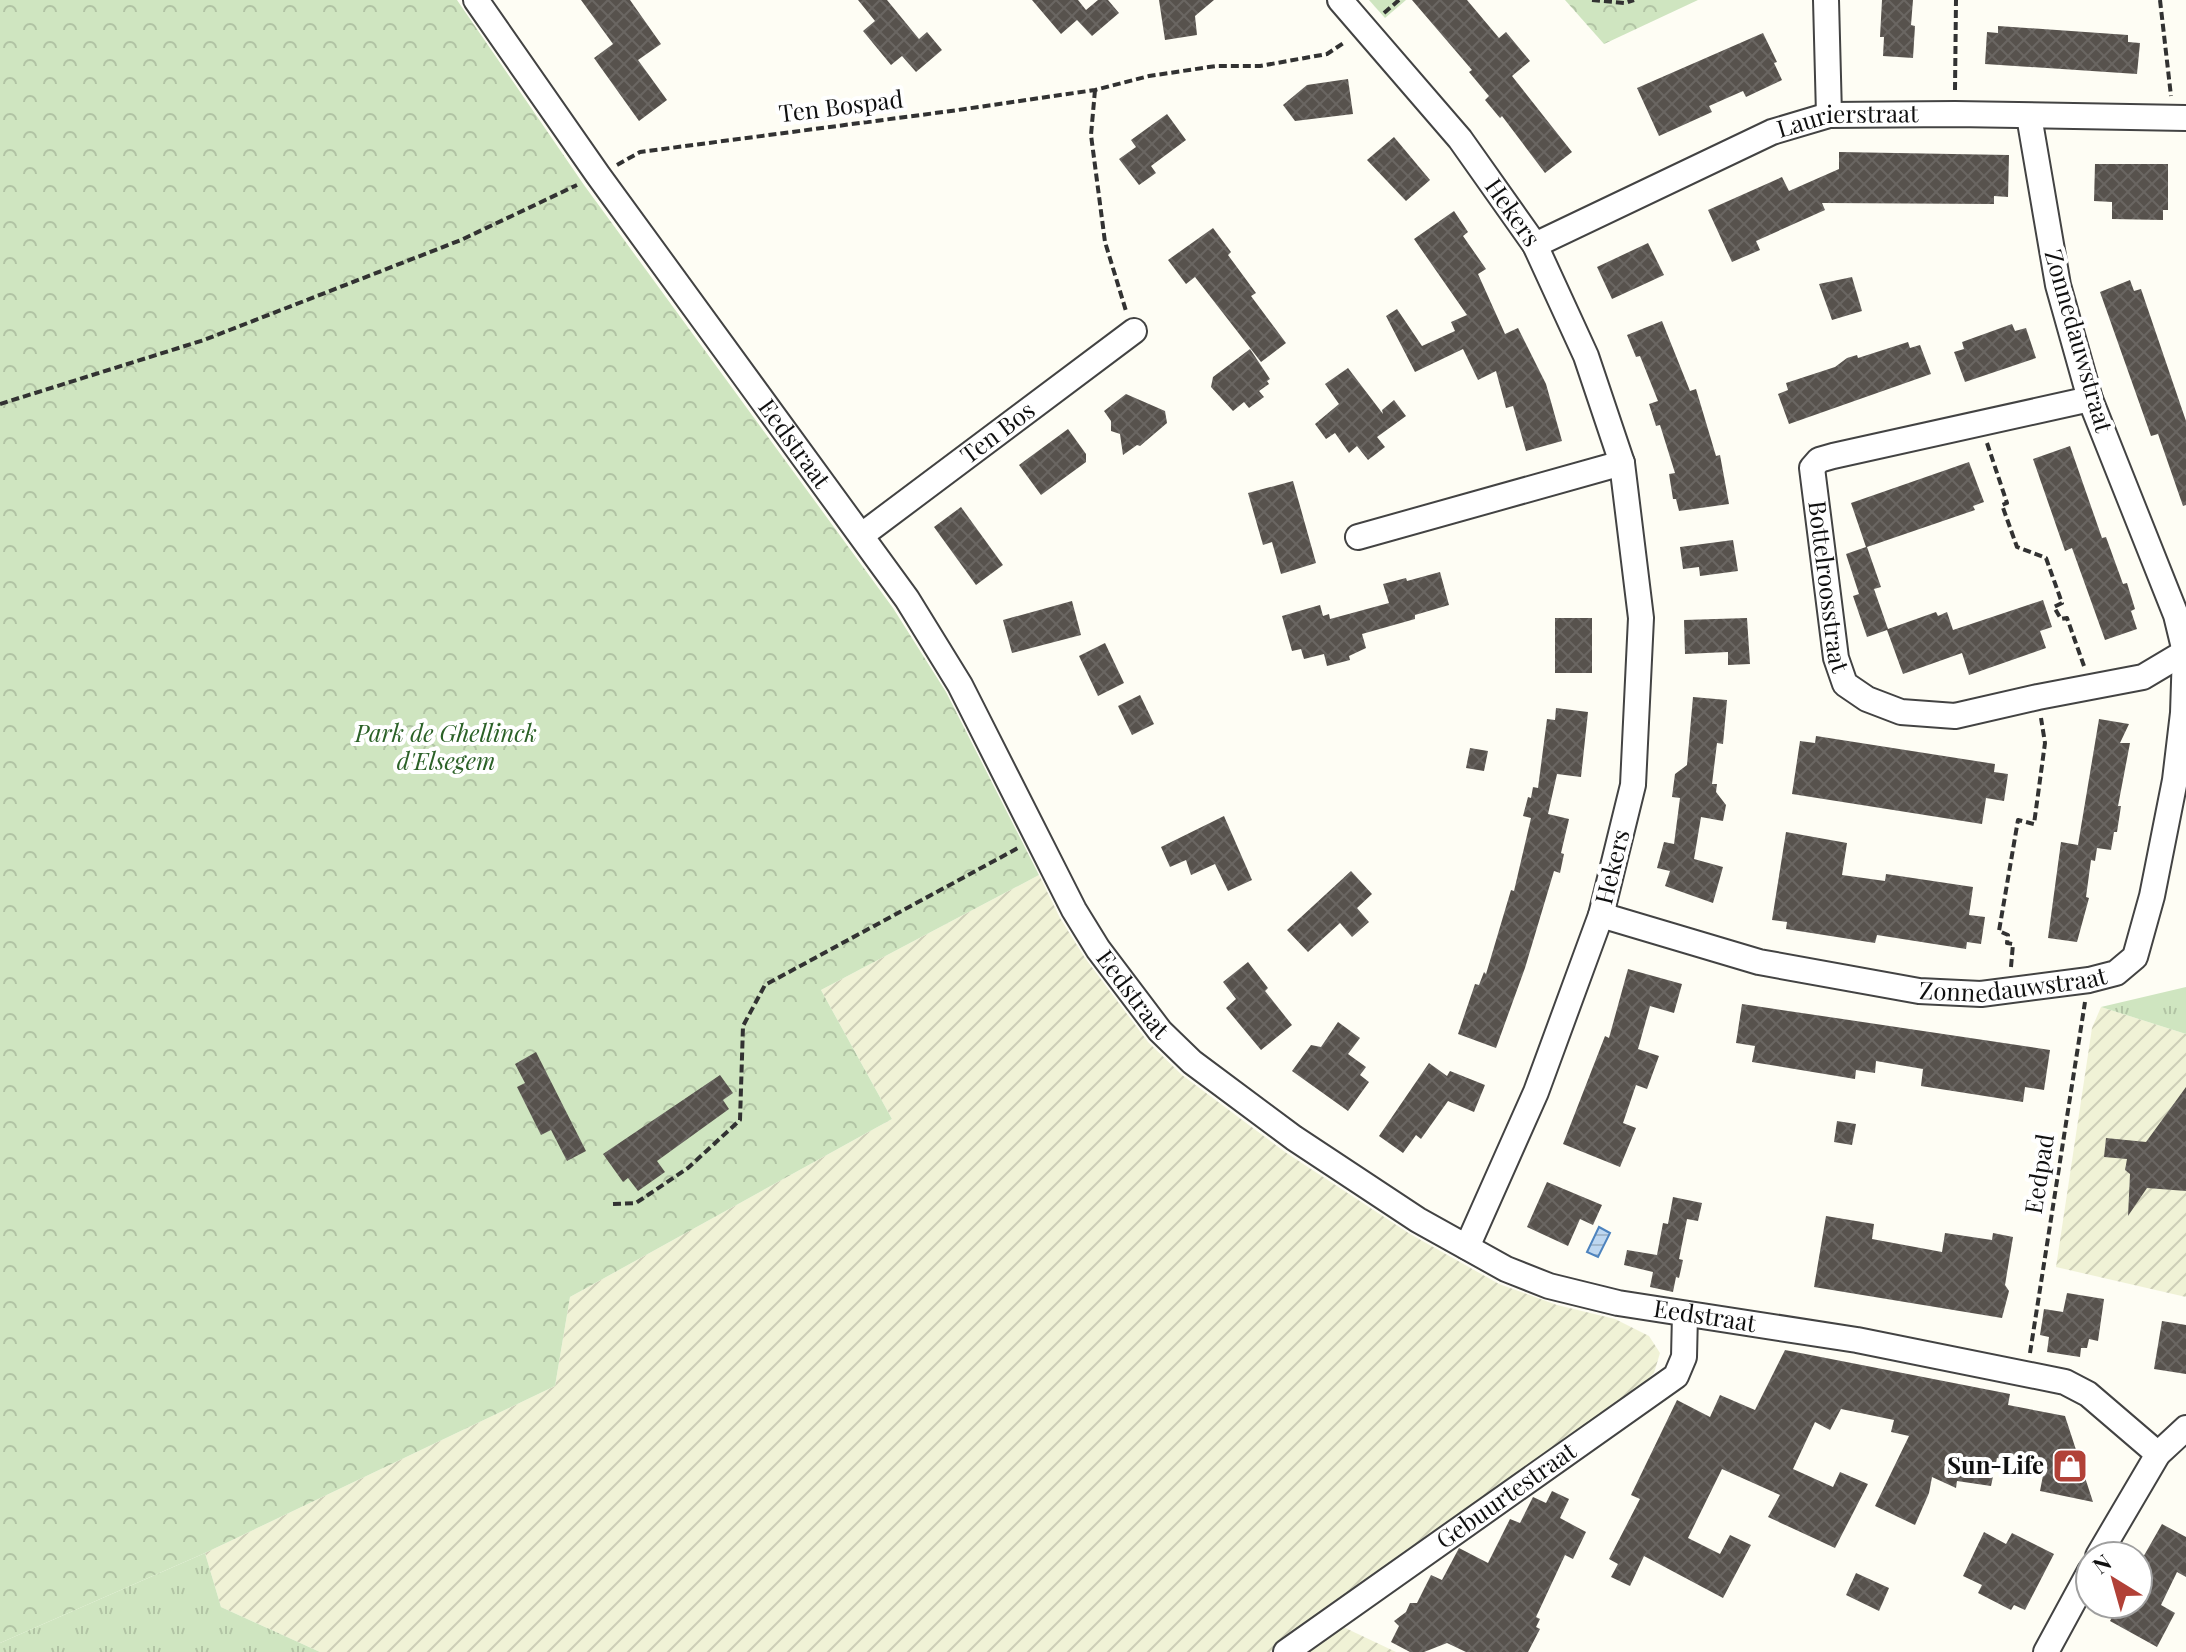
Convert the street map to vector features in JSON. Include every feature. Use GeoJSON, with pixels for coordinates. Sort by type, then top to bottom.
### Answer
{"type":"FeatureCollection","features":[{"type":"Feature","properties":{"kind":"street","name":"Eedstraat"},"geometry":{"type":"LineString","coordinates":[[476,0],[598,175],[907,599],[960,685],[1074,910],[1098,949],[1160,1031],[1192,1062],[1294,1138],[1418,1220],[1506,1269],[1549,1286],[1618,1303],[1857,1340],[2065,1382],[2088,1394],[2158,1454]]}},
{"type":"Feature","properties":{"kind":"street","name":"Hekers"},"geometry":{"type":"LineString","coordinates":[[1340,0],[1460,139],[1535,245],[1586,356],[1622,463],[1641,618],[1633,785],[1601,915],[1536,1092],[1467,1247]]}},
{"type":"Feature","properties":{"kind":"street"},"geometry":{"type":"LineString","coordinates":[[1826,0],[1829,115]]}},
{"type":"Feature","properties":{"kind":"street","name":"Laurierstraat"},"geometry":{"type":"LineString","coordinates":[[1535,245],[1772,132],[1829,115],[2179,118]]}},
{"type":"Feature","properties":{"kind":"street","name":"Zonnedauwstraat"},"geometry":{"type":"LineString","coordinates":[[1601,915],[1759,962],[1919,991],[1981,994],[2089,980],[2116,973],[2135,957],[2181,781],[2185,652],[2176,615],[2090,399],[2058,285],[2029,116]]}},
{"type":"Feature","properties":{"kind":"street","name":"Ten Bos"},"geometry":{"type":"LineString","coordinates":[[862,535],[1134,331]]}},
{"type":"Feature","properties":{"kind":"street","name":"Bottelroosstraat"},"geometry":{"type":"LineString","coordinates":[[2090,399],[1833,456],[1819,460],[1812,468],[1836,658],[1845,684],[1867,699],[1901,712],[1955,716],[2143,677],[2185,652]]}},
{"type":"Feature","properties":{"kind":"street"},"geometry":{"type":"LineString","coordinates":[[1358,537],[1622,463]]}},
{"type":"Feature","properties":{"kind":"street","name":"Gebuurtestraat"},"geometry":{"type":"LineString","coordinates":[[1286,1652],[1676,1376],[1684,1357],[1685,1314]]}},
{"type":"Feature","properties":{"kind":"street"},"geometry":{"type":"LineString","coordinates":[[2107,1540],[2158,1454],[2186,1428]]}},
{"type":"Feature","properties":{"kind":"street"},"geometry":{"type":"LineString","coordinates":[[2046,1652],[2074,1600]]}},
{"type":"Feature","properties":{"kind":"path"},"geometry":{"type":"LineString","coordinates":[[1592,0],[1625,3],[1634,0]]}},
{"type":"Feature","properties":{"kind":"path"},"geometry":{"type":"LineString","coordinates":[[1955,114],[1956,0]]}},
{"type":"Feature","properties":{"kind":"path"},"geometry":{"type":"LineString","coordinates":[[2160,0],[2179,118]]}},
{"type":"Feature","properties":{"kind":"path","name":"Ten Bospad"},"geometry":{"type":"LineString","coordinates":[[0,404],[219,335],[461,240],[640,152],[1095,90],[1216,66],[1260,66],[1327,54],[1366,30]]}},
{"type":"Feature","properties":{"kind":"path"},"geometry":{"type":"LineString","coordinates":[[1095,90],[1091,135],[1105,242],[1134,331]]}},
{"type":"Feature","properties":{"kind":"path"},"geometry":{"type":"LineString","coordinates":[[1980,423],[2007,503],[2002,505],[2017,547],[2046,558],[2062,603],[2054,607],[2061,619],[2067,618],[2092,687]]}},
{"type":"Feature","properties":{"kind":"path"},"geometry":{"type":"LineString","coordinates":[[2009,989],[2013,944],[2007,943],[2008,935],[1999,931],[2018,820],[2034,824],[2045,743],[2038,697]]}},
{"type":"Feature","properties":{"kind":"path"},"geometry":{"type":"LineString","coordinates":[[613,1204],[636,1203],[688,1168],[740,1120],[743,1026],[765,985],[1038,837]]}},
{"type":"Feature","properties":{"kind":"path","name":"Eedpad"},"geometry":{"type":"LineString","coordinates":[[2027,1374],[2089,980]]}},
{"type":"Feature","properties":{"kind":"green space","name":"Park de Ghellinck d'Elsegem"},"geometry":{"type":"Polygon","coordinates":[[[0,0],[457,0],[584,185],[893,608],[946,692],[1039,875],[821,990],[892,1119],[570,1297],[555,1386],[205,1553],[0,1643],[0,0]]]}},
{"type":"Feature","properties":{"kind":"green space"},"geometry":{"type":"Polygon","coordinates":[[[1369,0],[1406,0],[1385,18],[1369,0]]]}},
{"type":"Feature","properties":{"kind":"green space"},"geometry":{"type":"Polygon","coordinates":[[[1565,0],[1698,0],[1604,44],[1565,0]]]}},
{"type":"Feature","properties":{"kind":"green space"},"geometry":{"type":"Polygon","coordinates":[[[1039,875],[1060,918],[1085,958],[1148,1042],[1182,1075],[1285,1152],[1410,1234],[1499,1284],[1557,1305],[1615,1319],[1649,1336],[1660,1353],[1654,1373],[1631,1395],[1270,1652],[320,1652],[221,1607],[205,1553],[555,1386],[570,1297],[892,1119],[821,990],[1039,875]]]}},
{"type":"Feature","properties":{"kind":"green space"},"geometry":{"type":"Polygon","coordinates":[[[2186,987],[2186,1034],[2101,1007],[2186,987]]]}},
{"type":"Feature","properties":{"kind":"green space"},"geometry":{"type":"Polygon","coordinates":[[[2101,1007],[2186,1034],[2186,1297],[2056,1267],[2092,1028],[2101,1007]]]}},
{"type":"Feature","properties":{"kind":"green space"},"geometry":{"type":"Polygon","coordinates":[[[205,1553],[221,1607],[320,1652],[0,1652],[0,1643],[205,1553]]]}},
{"type":"Feature","properties":{"kind":"green space"},"geometry":{"type":"Polygon","coordinates":[[[1339,1625],[1396,1652],[1301,1652],[1339,1625]]]}},
{"type":"Feature","properties":{"kind":"water"},"geometry":{"type":"Polygon","coordinates":[[[1599,1227],[1610,1233],[1598,1257],[1587,1252],[1599,1227]]]}},
{"type":"Feature","properties":{"kind":"building"},"geometry":{"type":"Polygon","coordinates":[[[581,0],[630,0],[661,44],[638,60],[667,100],[639,121],[594,58],[613,44],[581,0]]]}},
{"type":"Feature","properties":{"kind":"building"},"geometry":{"type":"Polygon","coordinates":[[[858,0],[887,0],[919,39],[927,32],[942,50],[916,72],[902,56],[891,65],[863,31],[875,21],[858,0]]]}},
{"type":"Feature","properties":{"kind":"building"},"geometry":{"type":"Polygon","coordinates":[[[1032,0],[1078,0],[1086,10],[1098,0],[1108,0],[1119,13],[1092,36],[1077,20],[1061,34],[1032,0]]]}},
{"type":"Feature","properties":{"kind":"building"},"geometry":{"type":"Polygon","coordinates":[[[1159,0],[1214,0],[1195,16],[1197,35],[1165,40],[1159,0]]]}},
{"type":"Feature","properties":{"kind":"building"},"geometry":{"type":"Polygon","coordinates":[[[1412,0],[1467,0],[1499,38],[1506,32],[1530,61],[1512,76],[1572,152],[1545,173],[1502,116],[1500,118],[1485,100],[1489,96],[1469,72],[1472,70],[1412,0]]]}},
{"type":"Feature","properties":{"kind":"building"},"geometry":{"type":"Polygon","coordinates":[[[1882,0],[1913,0],[1913,58],[1883,56],[1884,37],[1880,37],[1882,0]]]}},
{"type":"Feature","properties":{"kind":"building"},"geometry":{"type":"Polygon","coordinates":[[[1998,26],[2128,35],[2128,42],[2140,43],[2137,74],[1985,64],[1987,32],[1998,33],[1998,26]]]}},
{"type":"Feature","properties":{"kind":"building"},"geometry":{"type":"Polygon","coordinates":[[[1763,33],[1782,80],[1746,97],[1743,91],[1709,106],[1712,112],[1659,136],[1637,88],[1763,33]]]}},
{"type":"Feature","properties":{"kind":"building"},"geometry":{"type":"Polygon","coordinates":[[[1348,79],[1353,114],[1295,121],[1283,105],[1307,85],[1348,79]]]}},
{"type":"Feature","properties":{"kind":"building"},"geometry":{"type":"Polygon","coordinates":[[[1167,114],[1186,140],[1151,166],[1156,173],[1139,185],[1119,159],[1136,147],[1131,140],[1167,114]]]}},
{"type":"Feature","properties":{"kind":"building"},"geometry":{"type":"Polygon","coordinates":[[[1394,137],[1430,180],[1406,201],[1367,160],[1394,137]]]}},
{"type":"Feature","properties":{"kind":"building"},"geometry":{"type":"Polygon","coordinates":[[[1839,152],[2009,155],[2008,197],[1994,196],[1994,204],[1822,203],[1825,210],[1756,241],[1760,250],[1732,262],[1708,210],[1782,177],[1789,191],[1839,169],[1839,152]]]}},
{"type":"Feature","properties":{"kind":"building"},"geometry":{"type":"Polygon","coordinates":[[[2095,164],[2168,164],[2168,210],[2163,210],[2163,220],[2112,219],[2112,202],[2094,201],[2095,164]]]}},
{"type":"Feature","properties":{"kind":"building"},"geometry":{"type":"Polygon","coordinates":[[[1454,211],[1468,232],[1463,236],[1486,269],[1478,274],[1505,334],[1518,328],[1546,384],[1562,441],[1526,451],[1513,406],[1506,408],[1496,371],[1478,380],[1463,349],[1415,372],[1386,316],[1397,309],[1422,346],[1455,331],[1451,322],[1467,315],[1414,239],[1454,211]]]}},
{"type":"Feature","properties":{"kind":"building"},"geometry":{"type":"Polygon","coordinates":[[[1213,228],[1256,293],[1251,296],[1286,343],[1261,362],[1195,277],[1186,284],[1168,260],[1213,228]]]}},
{"type":"Feature","properties":{"kind":"building"},"geometry":{"type":"Polygon","coordinates":[[[1648,243],[1664,275],[1612,299],[1597,267],[1648,243]]]}},
{"type":"Feature","properties":{"kind":"building"},"geometry":{"type":"Polygon","coordinates":[[[1852,277],[1862,311],[1832,320],[1819,284],[1852,277]]]}},
{"type":"Feature","properties":{"kind":"building"},"geometry":{"type":"Polygon","coordinates":[[[2130,280],[2134,291],[2141,289],[2186,421],[2186,505],[2183,506],[2158,434],[2151,436],[2100,292],[2130,280]]]}},
{"type":"Feature","properties":{"kind":"building"},"geometry":{"type":"Polygon","coordinates":[[[1662,321],[1690,391],[1696,389],[1716,456],[1720,455],[1729,504],[1679,511],[1676,499],[1673,499],[1669,474],[1675,473],[1660,425],[1656,426],[1649,404],[1658,401],[1640,356],[1636,357],[1627,335],[1662,321]]]}},
{"type":"Feature","properties":{"kind":"building"},"geometry":{"type":"Polygon","coordinates":[[[2012,324],[2015,331],[2026,328],[2036,358],[1965,382],[1954,352],[1964,349],[1962,342],[2012,324]]]}},
{"type":"Feature","properties":{"kind":"building"},"geometry":{"type":"Polygon","coordinates":[[[1908,342],[1910,348],[1920,345],[1931,374],[1789,424],[1778,394],[1788,390],[1786,383],[1835,367],[1847,358],[1857,355],[1858,358],[1908,342]]]}},
{"type":"Feature","properties":{"kind":"building"},"geometry":{"type":"Polygon","coordinates":[[[1250,349],[1270,379],[1267,381],[1269,384],[1259,391],[1264,397],[1249,408],[1244,402],[1233,411],[1211,387],[1213,377],[1250,349]]]}},
{"type":"Feature","properties":{"kind":"building"},"geometry":{"type":"Polygon","coordinates":[[[1348,368],[1383,414],[1382,410],[1394,400],[1406,416],[1377,437],[1385,447],[1368,460],[1357,446],[1349,453],[1335,433],[1326,439],[1315,424],[1339,404],[1325,384],[1348,368]]]}},
{"type":"Feature","properties":{"kind":"building"},"geometry":{"type":"Polygon","coordinates":[[[1126,394],[1165,411],[1167,423],[1140,446],[1123,455],[1120,434],[1111,431],[1111,421],[1104,411],[1126,394]]]}},
{"type":"Feature","properties":{"kind":"building"},"geometry":{"type":"Polygon","coordinates":[[[1068,429],[1086,454],[1086,462],[1041,495],[1019,465],[1068,429]]]}},
{"type":"Feature","properties":{"kind":"building"},"geometry":{"type":"Polygon","coordinates":[[[2070,446],[2102,538],[2106,537],[2135,609],[2131,611],[2137,629],[2105,640],[2072,548],[2065,551],[2033,459],[2070,446]]]}},
{"type":"Feature","properties":{"kind":"building"},"geometry":{"type":"Polygon","coordinates":[[[1969,462],[1984,502],[1973,506],[1975,510],[1867,547],[1881,587],[1874,589],[1888,629],[1936,612],[1938,616],[1947,612],[1953,630],[2043,600],[2052,627],[2040,631],[2046,648],[1969,675],[1962,653],[1903,674],[1887,630],[1867,637],[1853,596],[1859,594],[1846,554],[1866,547],[1851,503],[1969,462]]]}},
{"type":"Feature","properties":{"kind":"building"},"geometry":{"type":"Polygon","coordinates":[[[1293,481],[1316,563],[1281,574],[1272,542],[1263,545],[1248,493],[1293,481]]]}},
{"type":"Feature","properties":{"kind":"building"},"geometry":{"type":"Polygon","coordinates":[[[961,507],[1003,565],[976,585],[934,527],[961,507]]]}},
{"type":"Feature","properties":{"kind":"building"},"geometry":{"type":"Polygon","coordinates":[[[1733,540],[1738,571],[1700,576],[1699,567],[1683,569],[1680,547],[1733,540]]]}},
{"type":"Feature","properties":{"kind":"building"},"geometry":{"type":"Polygon","coordinates":[[[1440,572],[1449,605],[1415,615],[1415,619],[1362,634],[1366,648],[1349,656],[1350,660],[1327,666],[1324,654],[1304,659],[1301,649],[1292,651],[1282,616],[1320,605],[1323,616],[1329,614],[1330,619],[1389,603],[1383,584],[1440,572]]]}},
{"type":"Feature","properties":{"kind":"building"},"geometry":{"type":"Polygon","coordinates":[[[1072,601],[1081,635],[1012,653],[1003,620],[1072,601]]]}},
{"type":"Feature","properties":{"kind":"building"},"geometry":{"type":"Polygon","coordinates":[[[1555,618],[1592,618],[1592,673],[1555,673],[1555,618]]]}},
{"type":"Feature","properties":{"kind":"building"},"geometry":{"type":"Polygon","coordinates":[[[1747,618],[1750,664],[1728,665],[1728,652],[1685,654],[1684,620],[1747,618]]]}},
{"type":"Feature","properties":{"kind":"building"},"geometry":{"type":"Polygon","coordinates":[[[1105,643],[1124,683],[1098,696],[1079,656],[1105,643]]]}},
{"type":"Feature","properties":{"kind":"building"},"geometry":{"type":"Polygon","coordinates":[[[1140,695],[1154,724],[1132,735],[1118,706],[1140,695]]]}},
{"type":"Feature","properties":{"kind":"building"},"geometry":{"type":"Polygon","coordinates":[[[1693,697],[1727,700],[1723,744],[1717,743],[1712,784],[1717,784],[1716,792],[1726,805],[1723,821],[1701,817],[1694,859],[1723,867],[1713,903],[1665,886],[1670,871],[1657,868],[1664,842],[1674,844],[1680,798],[1672,797],[1675,774],[1687,765],[1693,697]]]}},
{"type":"Feature","properties":{"kind":"building"},"geometry":{"type":"Polygon","coordinates":[[[1556,708],[1588,712],[1581,777],[1557,774],[1548,814],[1569,819],[1560,873],[1554,871],[1525,968],[1496,1048],[1458,1034],[1475,984],[1479,985],[1484,972],[1486,974],[1511,890],[1514,891],[1531,818],[1523,816],[1533,787],[1538,788],[1547,719],[1555,720],[1556,708]]]}},
{"type":"Feature","properties":{"kind":"building"},"geometry":{"type":"Polygon","coordinates":[[[2099,719],[2129,724],[2120,743],[2130,743],[2118,806],[2121,806],[2117,832],[2114,832],[2111,850],[2097,848],[2095,861],[2091,860],[2086,897],[2089,898],[2077,942],[2048,938],[2061,842],[2078,845],[2099,719]]]}},
{"type":"Feature","properties":{"kind":"building"},"geometry":{"type":"Polygon","coordinates":[[[1816,736],[1995,764],[1994,772],[2008,774],[2004,801],[1986,798],[1982,824],[1792,794],[1800,741],[1815,743],[1816,736]]]}},
{"type":"Feature","properties":{"kind":"building"},"geometry":{"type":"Polygon","coordinates":[[[1470,748],[1488,751],[1484,771],[1466,768],[1470,748]]]}},
{"type":"Feature","properties":{"kind":"building"},"geometry":{"type":"Polygon","coordinates":[[[1224,816],[1252,880],[1228,891],[1215,864],[1191,875],[1186,860],[1170,867],[1161,847],[1224,816]]]}},
{"type":"Feature","properties":{"kind":"building"},"geometry":{"type":"Polygon","coordinates":[[[1786,832],[1847,843],[1842,875],[1885,881],[1886,874],[1973,887],[1969,915],[1985,917],[1981,944],[1967,942],[1966,949],[1877,935],[1875,943],[1786,929],[1787,922],[1772,920],[1786,832]]]}},
{"type":"Feature","properties":{"kind":"building"},"geometry":{"type":"Polygon","coordinates":[[[1351,871],[1372,894],[1357,908],[1369,922],[1352,937],[1340,923],[1308,952],[1287,930],[1351,871]]]}},
{"type":"Feature","properties":{"kind":"building"},"geometry":{"type":"Polygon","coordinates":[[[1248,962],[1268,988],[1265,991],[1292,1025],[1261,1050],[1226,1008],[1236,999],[1223,982],[1248,962]]]}},
{"type":"Feature","properties":{"kind":"building"},"geometry":{"type":"Polygon","coordinates":[[[1628,969],[1682,984],[1674,1013],[1650,1006],[1638,1049],[1659,1056],[1647,1089],[1636,1085],[1623,1123],[1636,1128],[1620,1167],[1563,1144],[1605,1036],[1609,1038],[1628,969]]]}},
{"type":"Feature","properties":{"kind":"building"},"geometry":{"type":"Polygon","coordinates":[[[1742,1004],[2050,1050],[2044,1090],[2025,1087],[2023,1102],[1921,1086],[1923,1069],[1876,1061],[1875,1073],[1856,1070],[1855,1079],[1752,1062],[1755,1046],[1736,1043],[1742,1004]]]}},
{"type":"Feature","properties":{"kind":"building"},"geometry":{"type":"Polygon","coordinates":[[[1338,1022],[1360,1038],[1348,1054],[1366,1067],[1360,1075],[1369,1082],[1348,1111],[1292,1071],[1311,1045],[1321,1047],[1338,1022]]]}},
{"type":"Feature","properties":{"kind":"building"},"geometry":{"type":"Polygon","coordinates":[[[536,1052],[586,1151],[567,1161],[551,1130],[541,1135],[517,1087],[525,1083],[515,1064],[536,1052]]]}},
{"type":"Feature","properties":{"kind":"building"},"geometry":{"type":"Polygon","coordinates":[[[1429,1063],[1447,1076],[1450,1071],[1485,1085],[1474,1112],[1448,1101],[1421,1139],[1416,1135],[1403,1153],[1379,1136],[1429,1063]]]}},
{"type":"Feature","properties":{"kind":"building"},"geometry":{"type":"Polygon","coordinates":[[[720,1075],[733,1093],[723,1100],[729,1109],[657,1161],[665,1172],[638,1191],[628,1178],[623,1182],[603,1154],[720,1075]]]}},
{"type":"Feature","properties":{"kind":"building"},"geometry":{"type":"Polygon","coordinates":[[[2186,1087],[2186,1191],[2147,1188],[2128,1216],[2130,1174],[2125,1170],[2127,1159],[2104,1157],[2106,1138],[2146,1142],[2186,1087]]]}},
{"type":"Feature","properties":{"kind":"building"},"geometry":{"type":"Polygon","coordinates":[[[1837,1121],[1856,1124],[1852,1145],[1834,1142],[1837,1121]]]}},
{"type":"Feature","properties":{"kind":"building"},"geometry":{"type":"Polygon","coordinates":[[[1547,1182],[1602,1205],[1593,1225],[1580,1219],[1568,1246],[1527,1227],[1547,1182]]]}},
{"type":"Feature","properties":{"kind":"building"},"geometry":{"type":"Polygon","coordinates":[[[1673,1197],[1702,1203],[1698,1221],[1687,1219],[1679,1259],[1683,1260],[1673,1292],[1650,1287],[1653,1272],[1624,1265],[1627,1250],[1657,1255],[1663,1223],[1668,1224],[1673,1197]]]}},
{"type":"Feature","properties":{"kind":"building"},"geometry":{"type":"Polygon","coordinates":[[[1826,1216],[1874,1224],[1872,1239],[1942,1252],[1945,1233],[1992,1240],[1993,1233],[2013,1237],[2005,1285],[2009,1291],[2002,1318],[1814,1287],[1826,1216]]]}},
{"type":"Feature","properties":{"kind":"building"},"geometry":{"type":"Polygon","coordinates":[[[2067,1293],[2104,1299],[2098,1341],[2089,1339],[2087,1348],[2081,1348],[2080,1357],[2047,1352],[2049,1337],[2040,1335],[2044,1309],[2063,1312],[2067,1293]]]}},
{"type":"Feature","properties":{"kind":"building"},"geometry":{"type":"Polygon","coordinates":[[[2162,1321],[2186,1325],[2186,1374],[2154,1369],[2162,1321]]]}},
{"type":"Feature","properties":{"kind":"building"},"geometry":{"type":"Polygon","coordinates":[[[1785,1350],[2010,1394],[2008,1405],[2065,1416],[2093,1502],[2040,1491],[2045,1465],[1997,1458],[1991,1486],[1957,1481],[1956,1488],[1932,1477],[1929,1493],[1915,1525],[1875,1506],[1909,1436],[1891,1432],[1894,1420],[1841,1409],[1830,1430],[1815,1422],[1793,1469],[1833,1487],[1840,1472],[1868,1484],[1835,1548],[1768,1517],[1780,1495],[1722,1469],[1688,1538],[1720,1554],[1730,1535],[1751,1545],[1723,1598],[1644,1556],[1630,1586],[1611,1577],[1618,1564],[1609,1559],[1640,1499],[1631,1495],[1677,1400],[1710,1417],[1720,1395],[1755,1410],[1785,1350]]]}},
{"type":"Feature","properties":{"kind":"building"},"geometry":{"type":"Polygon","coordinates":[[[1552,1491],[1569,1499],[1560,1518],[1586,1532],[1573,1559],[1565,1555],[1536,1617],[1540,1619],[1536,1627],[1540,1629],[1528,1652],[1466,1652],[1447,1643],[1424,1652],[1410,1652],[1391,1642],[1399,1626],[1394,1621],[1406,1612],[1410,1603],[1417,1603],[1431,1575],[1442,1580],[1459,1548],[1488,1563],[1510,1519],[1520,1523],[1533,1497],[1546,1503],[1552,1491]]]}},
{"type":"Feature","properties":{"kind":"building"},"geometry":{"type":"Polygon","coordinates":[[[2162,1524],[2186,1537],[2186,1577],[2177,1572],[2161,1605],[2175,1613],[2157,1647],[2110,1621],[2154,1620],[2153,1540],[2162,1524]]]}},
{"type":"Feature","properties":{"kind":"building"},"geometry":{"type":"Polygon","coordinates":[[[1984,1532],[2006,1544],[2012,1533],[2054,1554],[2025,1610],[2014,1605],[2011,1610],[1978,1593],[1982,1585],[1963,1576],[1984,1532]]]}},
{"type":"Feature","properties":{"kind":"building"},"geometry":{"type":"Polygon","coordinates":[[[1856,1573],[1889,1588],[1879,1611],[1846,1595],[1856,1573]]]}},
{"type":"Feature","properties":{"kind":"place","name":"Sun-Life"},"geometry":{"type":"Point","coordinates":[2070,1466]}}]}
